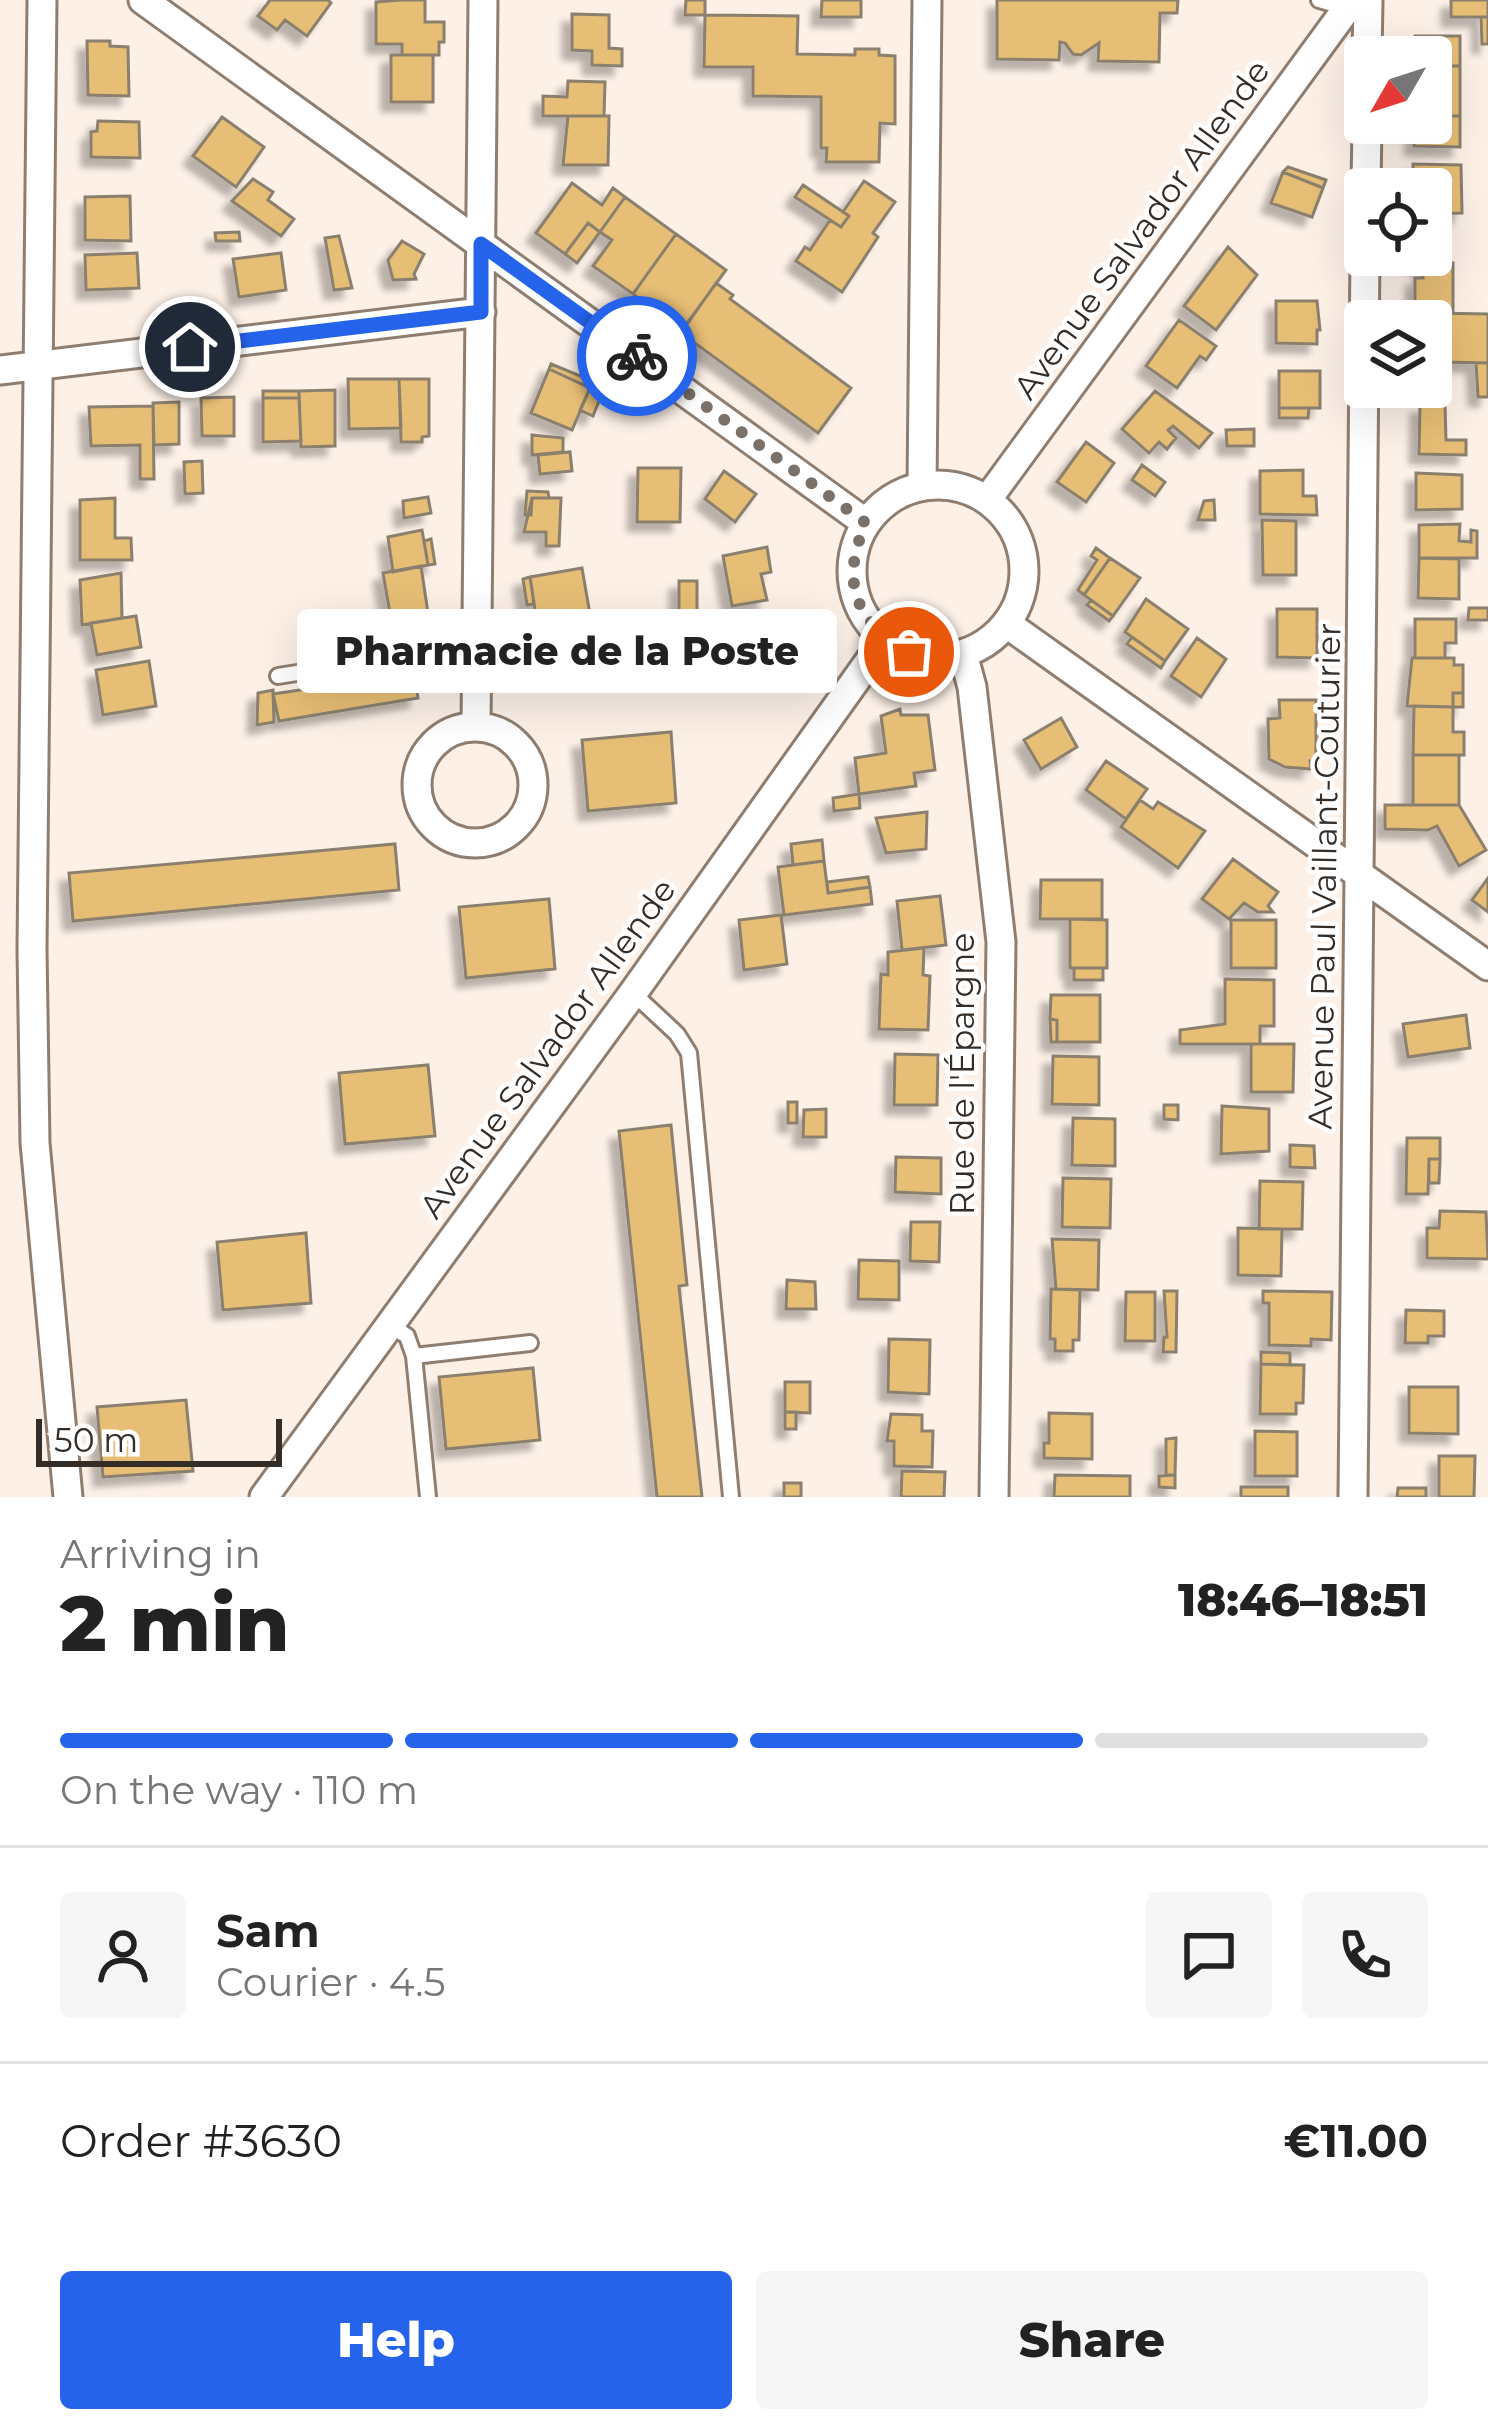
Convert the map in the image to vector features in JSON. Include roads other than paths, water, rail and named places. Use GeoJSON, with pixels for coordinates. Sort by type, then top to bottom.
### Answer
{"type":"FeatureCollection","features":[{"type":"Feature","properties":{"kind":"street"},"geometry":{"type":"LineString","coordinates":[[42,0],[32,949],[35,1143],[68,1497]]}},
{"type":"Feature","properties":{"kind":"street"},"geometry":{"type":"LineString","coordinates":[[143,0],[866,523]]}},
{"type":"Feature","properties":{"kind":"street"},"geometry":{"type":"LineString","coordinates":[[476,726],[483,0]]}},
{"type":"Feature","properties":{"kind":"street"},"geometry":{"type":"LineString","coordinates":[[922,486],[927,0]]}},
{"type":"Feature","properties":{"kind":"street"},"geometry":{"type":"LineString","coordinates":[[1347,2],[1359,36]]}},
{"type":"Feature","properties":{"kind":"street","name":"Avenue Salvador Allende"},"geometry":{"type":"LineString","coordinates":[[987,500],[1347,2]]}},
{"type":"Feature","properties":{"kind":"street","name":"Avenue Paul Vaillant-Couturier"},"geometry":{"type":"LineString","coordinates":[[1353,1497],[1365,276]]}},
{"type":"Feature","properties":{"kind":"street"},"geometry":{"type":"LineString","coordinates":[[0,370],[481,312]]}},
{"type":"Feature","properties":{"kind":"street"},"geometry":{"type":"LineString","coordinates":[[945,485],[987,500],[1005,516],[1024,557],[1024,581],[1007,624],[988,642],[963,654],[936,657],[909,652],[885,639],[856,597],[852,572],[866,523],[881,506],[922,486],[945,485]]}},
{"type":"Feature","properties":{"kind":"street"},"geometry":{"type":"LineString","coordinates":[[1007,624],[1488,966]]}},
{"type":"Feature","properties":{"kind":"street","name":"Avenue Salvador Allende"},"geometry":{"type":"LineString","coordinates":[[264,1497],[885,639]]}},
{"type":"Feature","properties":{"kind":"street","name":"Rue de l'Épargne"},"geometry":{"type":"LineString","coordinates":[[963,654],[972,687],[1001,942],[994,1497]]}},
{"type":"Feature","properties":{"kind":"street"},"geometry":{"type":"LineString","coordinates":[[476,726],[500,731],[519,745],[531,766],[535,790],[528,813],[512,831],[491,842],[467,843],[449,838],[434,826],[417,793],[418,772],[425,754],[439,739],[456,729],[476,726]]}},
{"type":"Feature","properties":{"kind":"lane"},"geometry":{"type":"LineString","coordinates":[[278,676],[477,644]]}},
{"type":"Feature","properties":{"kind":"lane"},"geometry":{"type":"LineString","coordinates":[[633,993],[677,1034],[689,1053],[731,1497]]}},
{"type":"Feature","properties":{"kind":"lane"},"geometry":{"type":"LineString","coordinates":[[390,1325],[407,1336],[414,1355],[428,1497]]}},
{"type":"Feature","properties":{"kind":"lane"},"geometry":{"type":"LineString","coordinates":[[414,1355],[530,1343]]}},
{"type":"Feature","properties":{"kind":"place","name":"Pharmacie de la Poste"},"geometry":{"type":"Point","coordinates":[909,652]}}]}
